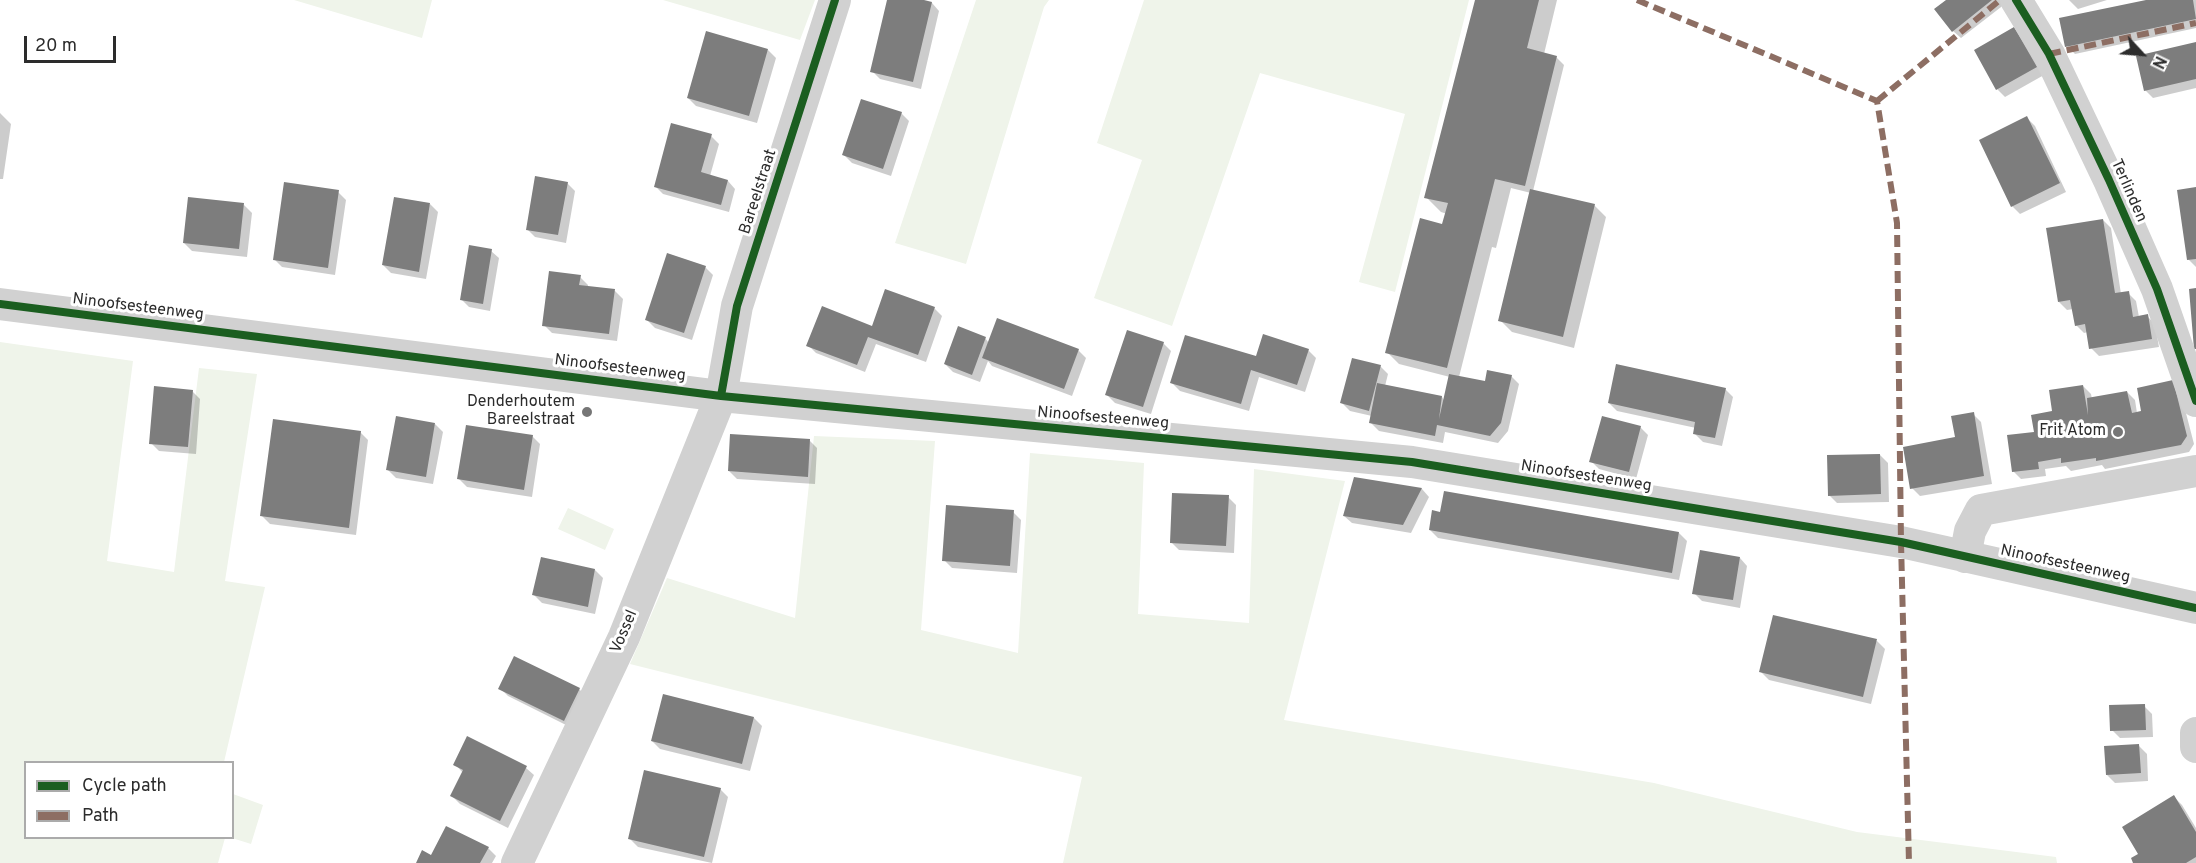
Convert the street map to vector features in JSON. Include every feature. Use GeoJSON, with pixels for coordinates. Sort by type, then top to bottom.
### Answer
{"type":"FeatureCollection","features":[{"type":"Feature","properties":{"kind":"street","name":"Bareelstraat"},"geometry":{"type":"LineString","coordinates":[[721,396],[737,306],[835,0]]}},
{"type":"Feature","properties":{"kind":"street","name":"Terlinden"},"geometry":{"type":"LineString","coordinates":[[2016,0],[2049,54],[2109,180],[2157,289],[2196,401]]}},
{"type":"Feature","properties":{"kind":"street","name":"Ninoofsesteenweg"},"geometry":{"type":"LineString","coordinates":[[0,304],[721,396],[1412,462],[1901,542],[2196,608]]}},
{"type":"Feature","properties":{"kind":"street","name":"Vossel"},"geometry":{"type":"LineString","coordinates":[[517,863],[624,637],[721,396]]}},
{"type":"Feature","properties":{"kind":"street"},"geometry":{"type":"LineString","coordinates":[[1965,557],[1970,531],[1981,510],[2196,471]]}},
{"type":"Feature","properties":{"kind":"street"},"geometry":{"type":"LineString","coordinates":[[2196,734],[2196,747]]}},
{"type":"Feature","properties":{"kind":"shaded area"},"geometry":{"type":"Polygon","coordinates":[[[294,0],[432,0],[422,38],[294,0]]]}},
{"type":"Feature","properties":{"kind":"shaded area"},"geometry":{"type":"Polygon","coordinates":[[[663,0],[815,0],[800,40],[663,0]]]}},
{"type":"Feature","properties":{"kind":"shaded area"},"geometry":{"type":"Polygon","coordinates":[[[976,0],[1049,0],[1044,7],[966,264],[895,243],[976,0]]]}},
{"type":"Feature","properties":{"kind":"shaded area"},"geometry":{"type":"Polygon","coordinates":[[[1144,0],[1469,0],[1395,292],[1359,282],[1405,114],[1260,73],[1172,326],[1094,298],[1142,160],[1097,143],[1144,0]]]}},
{"type":"Feature","properties":{"kind":"shaded area"},"geometry":{"type":"Polygon","coordinates":[[[0,342],[133,361],[107,561],[174,572],[199,368],[257,374],[225,581],[265,587],[224,761],[24,761],[24,839],[225,839],[218,863],[0,863],[0,342]]]}},
{"type":"Feature","properties":{"kind":"shaded area"},"geometry":{"type":"Polygon","coordinates":[[[814,436],[935,441],[921,630],[1018,653],[1030,453],[1144,463],[1138,614],[1249,623],[1254,469],[1345,481],[1284,720],[1654,783],[1857,832],[2056,857],[2057,863],[1063,863],[1082,777],[630,664],[667,578],[795,618],[814,436]]]}},
{"type":"Feature","properties":{"kind":"shaded area"},"geometry":{"type":"Polygon","coordinates":[[[568,508],[614,529],[605,550],[558,529],[568,508]]]}},
{"type":"Feature","properties":{"kind":"shaded area"},"geometry":{"type":"Polygon","coordinates":[[[234,794],[263,805],[251,844],[234,839],[234,794]]]}},
{"type":"Feature","properties":{"kind":"building"},"geometry":{"type":"Polygon","coordinates":[[[887,0],[932,2],[913,82],[870,72],[887,0]]]}},
{"type":"Feature","properties":{"kind":"building"},"geometry":{"type":"Polygon","coordinates":[[[1475,0],[1539,0],[1527,48],[1557,56],[1525,186],[1495,179],[1447,368],[1385,353],[1420,218],[1442,224],[1448,203],[1424,198],[1475,0]]]}},
{"type":"Feature","properties":{"kind":"building"},"geometry":{"type":"Polygon","coordinates":[[[1946,0],[1992,0],[1952,32],[1934,9],[1946,0]]]}},
{"type":"Feature","properties":{"kind":"building"},"geometry":{"type":"Polygon","coordinates":[[[2146,0],[2193,0],[2196,19],[2065,47],[2059,18],[2146,0]]]}},
{"type":"Feature","properties":{"kind":"building"},"geometry":{"type":"Polygon","coordinates":[[[2014,27],[2037,67],[1996,90],[1974,50],[2014,27]]]}},
{"type":"Feature","properties":{"kind":"building"},"geometry":{"type":"Polygon","coordinates":[[[706,31],[768,49],[749,116],[687,98],[706,31]]]}},
{"type":"Feature","properties":{"kind":"building"},"geometry":{"type":"Polygon","coordinates":[[[2196,42],[2196,79],[2144,91],[2136,56],[2196,42]]]}},
{"type":"Feature","properties":{"kind":"building"},"geometry":{"type":"Polygon","coordinates":[[[861,99],[902,112],[883,169],[842,155],[861,99]]]}},
{"type":"Feature","properties":{"kind":"building"},"geometry":{"type":"Polygon","coordinates":[[[2027,116],[2060,183],[2011,207],[1979,140],[2027,116]]]}},
{"type":"Feature","properties":{"kind":"building"},"geometry":{"type":"Polygon","coordinates":[[[671,123],[712,134],[701,172],[728,180],[721,205],[654,187],[671,123]]]}},
{"type":"Feature","properties":{"kind":"building"},"geometry":{"type":"Polygon","coordinates":[[[535,176],[568,182],[558,235],[526,230],[535,176]]]}},
{"type":"Feature","properties":{"kind":"building"},"geometry":{"type":"Polygon","coordinates":[[[284,182],[339,190],[328,268],[273,260],[284,182]]]}},
{"type":"Feature","properties":{"kind":"building"},"geometry":{"type":"Polygon","coordinates":[[[2196,187],[2196,259],[2187,260],[2177,190],[2196,187]]]}},
{"type":"Feature","properties":{"kind":"building"},"geometry":{"type":"Polygon","coordinates":[[[1530,189],[1595,204],[1563,337],[1498,321],[1530,189]]]}},
{"type":"Feature","properties":{"kind":"building"},"geometry":{"type":"Polygon","coordinates":[[[188,197],[244,203],[239,249],[183,243],[188,197]]]}},
{"type":"Feature","properties":{"kind":"building"},"geometry":{"type":"Polygon","coordinates":[[[394,197],[430,203],[419,272],[382,265],[394,197]]]}},
{"type":"Feature","properties":{"kind":"building"},"geometry":{"type":"Polygon","coordinates":[[[2103,219],[2115,293],[2129,291],[2133,317],[2148,314],[2152,339],[2089,349],[2085,324],[2075,326],[2070,300],[2058,302],[2046,228],[2103,219]]]}},
{"type":"Feature","properties":{"kind":"building"},"geometry":{"type":"Polygon","coordinates":[[[469,245],[492,249],[483,304],[460,300],[469,245]]]}},
{"type":"Feature","properties":{"kind":"building"},"geometry":{"type":"Polygon","coordinates":[[[667,253],[706,266],[684,333],[645,320],[667,253]]]}},
{"type":"Feature","properties":{"kind":"building"},"geometry":{"type":"Polygon","coordinates":[[[549,271],[581,275],[579,285],[615,289],[609,334],[542,326],[549,271]]]}},
{"type":"Feature","properties":{"kind":"building"},"geometry":{"type":"Polygon","coordinates":[[[2196,288],[2196,349],[2194,349],[2189,289],[2196,288]]]}},
{"type":"Feature","properties":{"kind":"building"},"geometry":{"type":"Polygon","coordinates":[[[885,289],[935,307],[918,355],[868,337],[857,365],[806,346],[822,306],[872,326],[885,289]]]}},
{"type":"Feature","properties":{"kind":"building"},"geometry":{"type":"Polygon","coordinates":[[[997,318],[1079,349],[1064,389],[982,358],[997,318]]]}},
{"type":"Feature","properties":{"kind":"building"},"geometry":{"type":"Polygon","coordinates":[[[958,326],[986,337],[972,375],[944,364],[958,326]]]}},
{"type":"Feature","properties":{"kind":"building"},"geometry":{"type":"Polygon","coordinates":[[[1127,330],[1164,342],[1143,407],[1105,395],[1127,330]]]}},
{"type":"Feature","properties":{"kind":"building"},"geometry":{"type":"Polygon","coordinates":[[[1263,334],[1309,349],[1297,385],[1251,370],[1241,404],[1170,383],[1185,335],[1256,356],[1263,334]]]}},
{"type":"Feature","properties":{"kind":"building"},"geometry":{"type":"Polygon","coordinates":[[[1352,358],[1381,365],[1369,411],[1340,403],[1352,358]]]}},
{"type":"Feature","properties":{"kind":"building"},"geometry":{"type":"Polygon","coordinates":[[[1616,364],[1726,388],[1715,438],[1693,434],[1695,422],[1608,403],[1616,364]]]}},
{"type":"Feature","properties":{"kind":"building"},"geometry":{"type":"Polygon","coordinates":[[[1487,370],[1512,375],[1501,423],[1490,436],[1437,425],[1435,436],[1369,423],[1377,383],[1442,396],[1439,419],[1449,374],[1485,381],[1487,370]]]}},
{"type":"Feature","properties":{"kind":"building"},"geometry":{"type":"Polygon","coordinates":[[[2173,380],[2187,436],[2181,445],[2096,461],[2096,458],[2061,463],[2061,458],[2038,462],[2039,469],[2012,472],[2007,435],[2034,432],[2031,415],[2052,411],[2049,390],[2083,385],[2088,415],[2087,398],[2127,391],[2132,413],[2141,411],[2137,388],[2173,380]]]}},
{"type":"Feature","properties":{"kind":"building"},"geometry":{"type":"Polygon","coordinates":[[[154,386],[193,390],[188,447],[149,444],[154,386]]]}},
{"type":"Feature","properties":{"kind":"building"},"geometry":{"type":"Polygon","coordinates":[[[1974,412],[1984,476],[1910,489],[1903,447],[1955,437],[1951,416],[1974,412]]]}},
{"type":"Feature","properties":{"kind":"building"},"geometry":{"type":"Polygon","coordinates":[[[396,416],[435,423],[426,477],[386,470],[396,416]]]}},
{"type":"Feature","properties":{"kind":"building"},"geometry":{"type":"Polygon","coordinates":[[[1602,416],[1641,426],[1629,472],[1589,462],[1602,416]]]}},
{"type":"Feature","properties":{"kind":"building"},"geometry":{"type":"Polygon","coordinates":[[[273,419],[361,431],[349,528],[260,516],[273,419]]]}},
{"type":"Feature","properties":{"kind":"building"},"geometry":{"type":"Polygon","coordinates":[[[466,425],[533,435],[524,490],[457,479],[466,425]]]}},
{"type":"Feature","properties":{"kind":"building"},"geometry":{"type":"Polygon","coordinates":[[[730,434],[810,439],[808,477],[728,471],[730,434]]]}},
{"type":"Feature","properties":{"kind":"building"},"geometry":{"type":"Polygon","coordinates":[[[1880,454],[1881,494],[1828,496],[1827,455],[1880,454]]]}},
{"type":"Feature","properties":{"kind":"building"},"geometry":{"type":"Polygon","coordinates":[[[1354,477],[1422,488],[1403,525],[1343,516],[1354,477]]]}},
{"type":"Feature","properties":{"kind":"building"},"geometry":{"type":"Polygon","coordinates":[[[1444,491],[1679,532],[1672,573],[1429,530],[1432,510],[1440,512],[1444,491]]]}},
{"type":"Feature","properties":{"kind":"building"},"geometry":{"type":"Polygon","coordinates":[[[1172,493],[1229,495],[1226,546],[1170,543],[1172,493]]]}},
{"type":"Feature","properties":{"kind":"building"},"geometry":{"type":"Polygon","coordinates":[[[946,505],[1014,510],[1010,566],[942,561],[946,505]]]}},
{"type":"Feature","properties":{"kind":"building"},"geometry":{"type":"Polygon","coordinates":[[[1700,550],[1740,557],[1733,600],[1692,594],[1700,550]]]}},
{"type":"Feature","properties":{"kind":"building"},"geometry":{"type":"Polygon","coordinates":[[[541,557],[595,569],[588,607],[532,595],[541,557]]]}},
{"type":"Feature","properties":{"kind":"building"},"geometry":{"type":"Polygon","coordinates":[[[1773,615],[1877,639],[1863,697],[1759,672],[1773,615]]]}},
{"type":"Feature","properties":{"kind":"building"},"geometry":{"type":"Polygon","coordinates":[[[514,656],[580,688],[564,721],[498,689],[514,656]]]}},
{"type":"Feature","properties":{"kind":"building"},"geometry":{"type":"Polygon","coordinates":[[[663,694],[754,717],[742,764],[651,741],[663,694]]]}},
{"type":"Feature","properties":{"kind":"building"},"geometry":{"type":"Polygon","coordinates":[[[2145,704],[2146,730],[2110,731],[2109,705],[2145,704]]]}},
{"type":"Feature","properties":{"kind":"building"},"geometry":{"type":"Polygon","coordinates":[[[467,736],[527,766],[500,821],[450,796],[463,770],[453,765],[467,736]]]}},
{"type":"Feature","properties":{"kind":"building"},"geometry":{"type":"Polygon","coordinates":[[[2139,744],[2141,773],[2106,775],[2104,746],[2139,744]]]}},
{"type":"Feature","properties":{"kind":"building"},"geometry":{"type":"Polygon","coordinates":[[[644,770],[721,788],[704,857],[628,839],[644,770]]]}},
{"type":"Feature","properties":{"kind":"building"},"geometry":{"type":"Polygon","coordinates":[[[2174,795],[2196,832],[2196,857],[2186,863],[2133,863],[2131,858],[2138,854],[2122,827],[2174,795]]]}},
{"type":"Feature","properties":{"kind":"building"},"geometry":{"type":"Polygon","coordinates":[[[446,826],[489,847],[480,863],[416,863],[422,850],[431,855],[446,826]]]}},
{"type":"Feature","properties":{"kind":"marked path"},"geometry":{"type":"LineString","coordinates":[[1637,0],[1877,101],[1897,223],[1901,542],[1909,863]]}},
{"type":"Feature","properties":{"kind":"marked path"},"geometry":{"type":"LineString","coordinates":[[1877,101],[2000,0]]}},
{"type":"Feature","properties":{"kind":"marked path"},"geometry":{"type":"LineString","coordinates":[[2049,54],[2196,23]]}},
{"type":"Feature","properties":{"kind":"cycle path"},"geometry":{"type":"LineString","coordinates":[[721,396],[737,306],[835,0]]}},
{"type":"Feature","properties":{"kind":"cycle path"},"geometry":{"type":"LineString","coordinates":[[2016,0],[2049,54],[2109,180],[2157,289],[2196,401]]}},
{"type":"Feature","properties":{"kind":"cycle path"},"geometry":{"type":"LineString","coordinates":[[0,304],[721,396],[1412,462],[1901,542],[2196,608]]}},
{"type":"Feature","properties":{"kind":"place","name":"Denderhoutem Bareelstraat"},"geometry":{"type":"Point","coordinates":[587,412]}},
{"type":"Feature","properties":{"kind":"place","name":"Frit Atom"},"geometry":{"type":"Point","coordinates":[2118,432]}}]}
